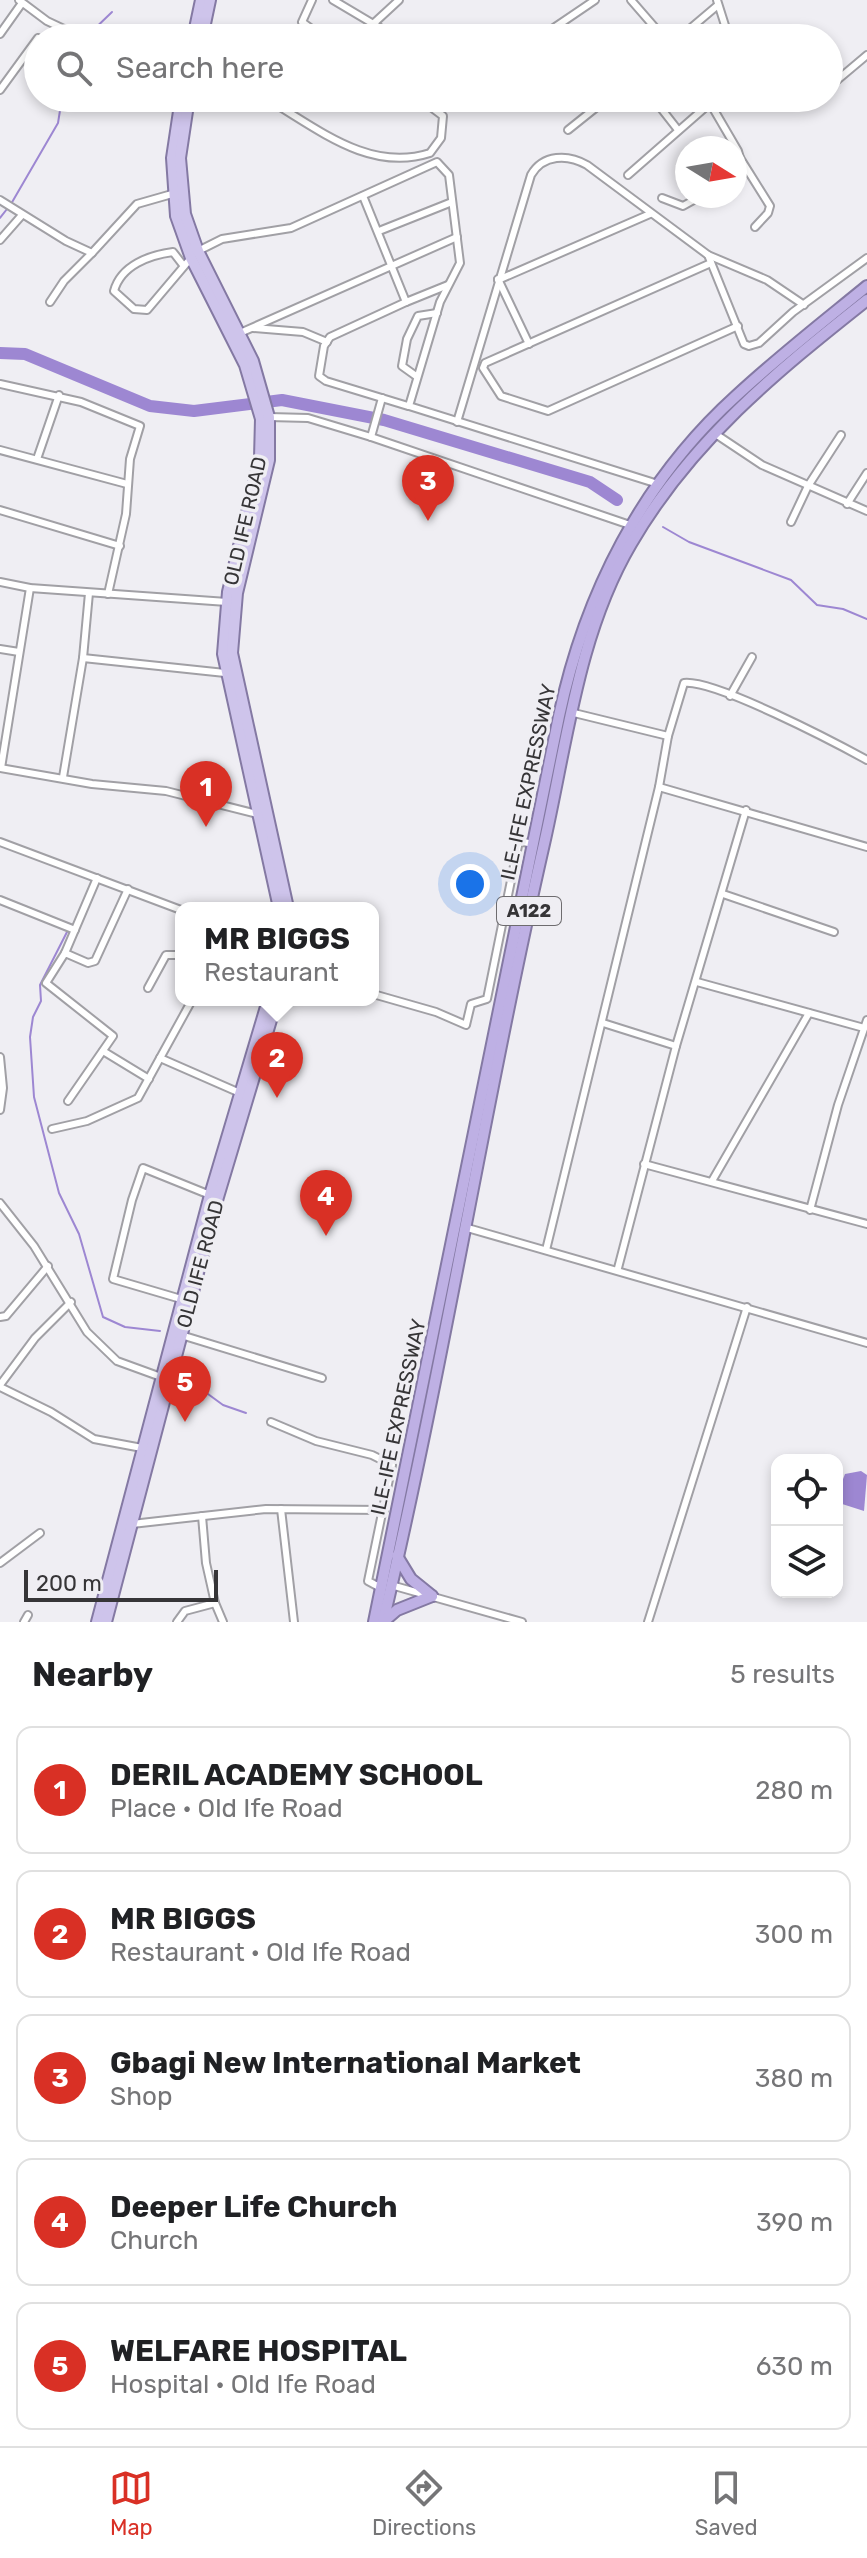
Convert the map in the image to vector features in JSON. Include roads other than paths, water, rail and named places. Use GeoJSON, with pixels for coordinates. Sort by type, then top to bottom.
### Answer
{"type":"FeatureCollection","features":[{"type":"Feature","properties":{"kind":"highway","name":"ILE-IFE EXPRESSWAY"},"geometry":{"type":"LineString","coordinates":[[383,1622],[386,1587],[533,844],[576,650],[593,602],[630,525],[658,484],[735,397],[867,286]]}},
{"type":"Feature","properties":{"kind":"highway","name":"ILE-IFE EXPRESSWAY"},"geometry":{"type":"LineString","coordinates":[[374,1622],[397,1556],[574,713],[579,672],[612,579],[656,503],[713,433],[790,361],[867,300]]}},
{"type":"Feature","properties":{"kind":"highway"},"geometry":{"type":"LineString","coordinates":[[383,1622],[397,1610],[432,1596],[411,1579],[397,1556]]}},
{"type":"Feature","properties":{"kind":"main road"},"geometry":{"type":"LineString","coordinates":[[196,24],[201,0]]}},
{"type":"Feature","properties":{"kind":"main road"},"geometry":{"type":"LineString","coordinates":[[205,24],[210,0]]}},
{"type":"Feature","properties":{"kind":"main road","name":"OLD IFE ROAD"},"geometry":{"type":"LineString","coordinates":[[179,112],[172,158],[172,194],[191,258],[233,336],[263,402]]}},
{"type":"Feature","properties":{"kind":"main road","name":"OLD IFE ROAD"},"geometry":{"type":"LineString","coordinates":[[187,112],[180,158],[181,193],[191,258],[240,333],[263,402],[265,459],[231,634],[257,814],[278,902]]}},
{"type":"Feature","properties":{"kind":"main road","name":"OLD IFE ROAD"},"geometry":{"type":"LineString","coordinates":[[265,459],[227,602],[223,634],[225,673],[286,902]]}},
{"type":"Feature","properties":{"kind":"main road","name":"OLD IFE ROAD"},"geometry":{"type":"LineString","coordinates":[[97,1622],[142,1448],[181,1335],[240,1093],[266,1006]]}},
{"type":"Feature","properties":{"kind":"main road","name":"OLD IFE ROAD"},"geometry":{"type":"LineString","coordinates":[[106,1622],[132,1524],[161,1377],[181,1299],[210,1195],[275,1006]]}},
{"type":"Feature","properties":{"kind":"street"},"geometry":{"type":"LineString","coordinates":[[305,24],[302,22],[312,0]]}},
{"type":"Feature","properties":{"kind":"street"},"geometry":{"type":"LineString","coordinates":[[333,0],[373,24],[399,0]]}},
{"type":"Feature","properties":{"kind":"street"},"geometry":{"type":"LineString","coordinates":[[560,24],[595,0]]}},
{"type":"Feature","properties":{"kind":"street"},"geometry":{"type":"LineString","coordinates":[[631,0],[652,24]]}},
{"type":"Feature","properties":{"kind":"street"},"geometry":{"type":"LineString","coordinates":[[0,34],[21,2],[53,24]]}},
{"type":"Feature","properties":{"kind":"street"},"geometry":{"type":"LineString","coordinates":[[694,24],[718,2],[725,24]]}},
{"type":"Feature","properties":{"kind":"street"},"geometry":{"type":"LineString","coordinates":[[843,75],[867,55]]}},
{"type":"Feature","properties":{"kind":"street"},"geometry":{"type":"LineString","coordinates":[[0,90],[24,57]]}},
{"type":"Feature","properties":{"kind":"street"},"geometry":{"type":"LineString","coordinates":[[288,112],[331,139],[399,159],[430,153],[441,138],[443,116],[438,112]]}},
{"type":"Feature","properties":{"kind":"street"},"geometry":{"type":"LineString","coordinates":[[568,130],[590,112]]}},
{"type":"Feature","properties":{"kind":"street"},"geometry":{"type":"LineString","coordinates":[[664,112],[678,130]]}},
{"type":"Feature","properties":{"kind":"street"},"geometry":{"type":"LineString","coordinates":[[628,175],[699,112]]}},
{"type":"Feature","properties":{"kind":"street"},"geometry":{"type":"LineString","coordinates":[[718,112],[727,136]]}},
{"type":"Feature","properties":{"kind":"street"},"geometry":{"type":"LineString","coordinates":[[457,422],[531,175],[543,162],[574,158],[708,255],[767,280],[804,305]]}},
{"type":"Feature","properties":{"kind":"street"},"geometry":{"type":"LineString","coordinates":[[191,258],[173,252],[143,258],[118,281],[114,291],[134,309],[147,310],[191,258],[222,239],[291,228],[437,162],[449,175],[460,263],[437,313],[409,406]]}},
{"type":"Feature","properties":{"kind":"street"},"geometry":{"type":"LineString","coordinates":[[747,175],[770,206],[768,213],[755,227]]}},
{"type":"Feature","properties":{"kind":"street"},"geometry":{"type":"LineString","coordinates":[[50,302],[64,281],[107,241],[137,204],[172,194]]}},
{"type":"Feature","properties":{"kind":"street"},"geometry":{"type":"LineString","coordinates":[[363,196],[406,302]]}},
{"type":"Feature","properties":{"kind":"street"},"geometry":{"type":"LineString","coordinates":[[662,198],[675,203]]}},
{"type":"Feature","properties":{"kind":"street"},"geometry":{"type":"LineString","coordinates":[[0,200],[92,253]]}},
{"type":"Feature","properties":{"kind":"street"},"geometry":{"type":"LineString","coordinates":[[379,231],[452,202]]}},
{"type":"Feature","properties":{"kind":"street"},"geometry":{"type":"LineString","coordinates":[[498,280],[650,214]]}},
{"type":"Feature","properties":{"kind":"street"},"geometry":{"type":"LineString","coordinates":[[0,240],[22,215]]}},
{"type":"Feature","properties":{"kind":"street"},"geometry":{"type":"LineString","coordinates":[[240,333],[457,237]]}},
{"type":"Feature","properties":{"kind":"street"},"geometry":{"type":"LineString","coordinates":[[708,255],[744,344],[751,346],[867,258]]}},
{"type":"Feature","properties":{"kind":"street"},"geometry":{"type":"LineString","coordinates":[[474,363],[483,365],[711,263]]}},
{"type":"Feature","properties":{"kind":"street"},"geometry":{"type":"LineString","coordinates":[[498,280],[529,344]]}},
{"type":"Feature","properties":{"kind":"street"},"geometry":{"type":"LineString","coordinates":[[449,285],[338,332],[327,342],[320,364],[321,379],[658,484]]}},
{"type":"Feature","properties":{"kind":"street"},"geometry":{"type":"LineString","coordinates":[[416,376],[402,366],[407,339],[418,316],[437,313]]}},
{"type":"Feature","properties":{"kind":"street"},"geometry":{"type":"LineString","coordinates":[[483,365],[500,395],[548,411],[738,326]]}},
{"type":"Feature","properties":{"kind":"street"},"geometry":{"type":"LineString","coordinates":[[253,328],[303,332],[327,342]]}},
{"type":"Feature","properties":{"kind":"street"},"geometry":{"type":"LineString","coordinates":[[0,384],[59,395],[107,410],[140,426],[127,484],[129,496],[120,546],[108,594]]}},
{"type":"Feature","properties":{"kind":"street"},"geometry":{"type":"LineString","coordinates":[[37,459],[59,395]]}},
{"type":"Feature","properties":{"kind":"street"},"geometry":{"type":"LineString","coordinates":[[372,435],[381,400]]}},
{"type":"Feature","properties":{"kind":"street"},"geometry":{"type":"LineString","coordinates":[[263,402],[372,435],[630,525]]}},
{"type":"Feature","properties":{"kind":"street"},"geometry":{"type":"LineString","coordinates":[[713,433],[762,465],[867,511]]}},
{"type":"Feature","properties":{"kind":"street"},"geometry":{"type":"LineString","coordinates":[[791,522],[808,486],[841,435]]}},
{"type":"Feature","properties":{"kind":"street"},"geometry":{"type":"LineString","coordinates":[[0,450],[127,484]]}},
{"type":"Feature","properties":{"kind":"street"},"geometry":{"type":"LineString","coordinates":[[847,504],[867,473]]}},
{"type":"Feature","properties":{"kind":"street"},"geometry":{"type":"LineString","coordinates":[[0,510],[120,546]]}},
{"type":"Feature","properties":{"kind":"street"},"geometry":{"type":"LineString","coordinates":[[0,582],[30,588],[227,602]]}},
{"type":"Feature","properties":{"kind":"street"},"geometry":{"type":"LineString","coordinates":[[30,588],[1,768],[92,784],[166,791],[257,814]]}},
{"type":"Feature","properties":{"kind":"street"},"geometry":{"type":"LineString","coordinates":[[63,777],[83,658],[89,593]]}},
{"type":"Feature","properties":{"kind":"street"},"geometry":{"type":"LineString","coordinates":[[0,649],[19,652]]}},
{"type":"Feature","properties":{"kind":"street"},"geometry":{"type":"LineString","coordinates":[[730,696],[752,657]]}},
{"type":"Feature","properties":{"kind":"street"},"geometry":{"type":"LineString","coordinates":[[83,658],[225,673]]}},
{"type":"Feature","properties":{"kind":"street"},"geometry":{"type":"LineString","coordinates":[[546,1250],[603,1023],[659,787],[668,736],[684,683],[730,696],[812,729],[867,760]]}},
{"type":"Feature","properties":{"kind":"street"},"geometry":{"type":"LineString","coordinates":[[574,713],[668,736]]}},
{"type":"Feature","properties":{"kind":"street"},"geometry":{"type":"LineString","coordinates":[[659,787],[867,847]]}},
{"type":"Feature","properties":{"kind":"street"},"geometry":{"type":"LineString","coordinates":[[618,1268],[676,1046],[746,810]]}},
{"type":"Feature","properties":{"kind":"street"},"geometry":{"type":"LineString","coordinates":[[379,996],[436,1012],[466,1025],[471,1004],[487,999],[519,841],[533,844]]}},
{"type":"Feature","properties":{"kind":"street"},"geometry":{"type":"LineString","coordinates":[[0,842],[175,908]]}},
{"type":"Feature","properties":{"kind":"street"},"geometry":{"type":"LineString","coordinates":[[68,1101],[112,1033],[48,987],[48,979],[65,953],[97,878]]}},
{"type":"Feature","properties":{"kind":"street"},"geometry":{"type":"LineString","coordinates":[[65,953],[92,964],[128,889]]}},
{"type":"Feature","properties":{"kind":"street"},"geometry":{"type":"LineString","coordinates":[[723,894],[834,932]]}},
{"type":"Feature","properties":{"kind":"street"},"geometry":{"type":"LineString","coordinates":[[0,900],[75,930]]}},
{"type":"Feature","properties":{"kind":"street"},"geometry":{"type":"LineString","coordinates":[[148,988],[166,955],[175,955]]}},
{"type":"Feature","properties":{"kind":"street"},"geometry":{"type":"LineString","coordinates":[[697,982],[864,1028]]}},
{"type":"Feature","properties":{"kind":"street"},"geometry":{"type":"LineString","coordinates":[[52,1129],[87,1121],[138,1098],[189,1006]]}},
{"type":"Feature","properties":{"kind":"street"},"geometry":{"type":"LineString","coordinates":[[712,1181],[809,1013]]}},
{"type":"Feature","properties":{"kind":"street"},"geometry":{"type":"LineString","coordinates":[[810,1210],[867,1020]]}},
{"type":"Feature","properties":{"kind":"street"},"geometry":{"type":"LineString","coordinates":[[603,1023],[676,1046]]}},
{"type":"Feature","properties":{"kind":"street"},"geometry":{"type":"LineString","coordinates":[[103,1051],[149,1079]]}},
{"type":"Feature","properties":{"kind":"street"},"geometry":{"type":"LineString","coordinates":[[0,1057],[3,1088],[0,1110]]}},
{"type":"Feature","properties":{"kind":"street"},"geometry":{"type":"LineString","coordinates":[[160,1058],[240,1093]]}},
{"type":"Feature","properties":{"kind":"street"},"geometry":{"type":"LineString","coordinates":[[644,1164],[867,1224]]}},
{"type":"Feature","properties":{"kind":"street"},"geometry":{"type":"LineString","coordinates":[[181,1299],[113,1279],[132,1200],[143,1168],[210,1195]]}},
{"type":"Feature","properties":{"kind":"street"},"geometry":{"type":"LineString","coordinates":[[0,1203],[48,1266],[87,1332],[117,1361],[161,1377]]}},
{"type":"Feature","properties":{"kind":"street"},"geometry":{"type":"LineString","coordinates":[[464,1227],[618,1268],[867,1343]]}},
{"type":"Feature","properties":{"kind":"street"},"geometry":{"type":"LineString","coordinates":[[0,1317],[6,1316],[48,1266]]}},
{"type":"Feature","properties":{"kind":"street"},"geometry":{"type":"LineString","coordinates":[[71,1302],[35,1338],[0,1386],[51,1412],[94,1439],[142,1448]]}},
{"type":"Feature","properties":{"kind":"street"},"geometry":{"type":"LineString","coordinates":[[648,1622],[747,1307]]}},
{"type":"Feature","properties":{"kind":"street"},"geometry":{"type":"LineString","coordinates":[[181,1335],[322,1378]]}},
{"type":"Feature","properties":{"kind":"street"},"geometry":{"type":"LineString","coordinates":[[271,1422],[316,1441],[390,1463],[392,1468],[368,1581],[522,1622]]}},
{"type":"Feature","properties":{"kind":"street"},"geometry":{"type":"LineString","coordinates":[[132,1524],[281,1509],[384,1510]]}},
{"type":"Feature","properties":{"kind":"street"},"geometry":{"type":"LineString","coordinates":[[281,1509],[294,1622]]}},
{"type":"Feature","properties":{"kind":"street"},"geometry":{"type":"LineString","coordinates":[[202,1516],[215,1603],[223,1622]]}},
{"type":"Feature","properties":{"kind":"street"},"geometry":{"type":"LineString","coordinates":[[0,1563],[40,1533]]}},
{"type":"Feature","properties":{"kind":"street"},"geometry":{"type":"LineString","coordinates":[[177,1622],[185,1611],[215,1603]]}},
{"type":"Feature","properties":{"kind":"waterway"},"geometry":{"type":"LineString","coordinates":[[100,24],[112,12]]}},
{"type":"Feature","properties":{"kind":"waterway"},"geometry":{"type":"LineString","coordinates":[[11,204],[58,123],[60,112]]}},
{"type":"Feature","properties":{"kind":"waterway"},"geometry":{"type":"LineString","coordinates":[[0,218],[7,209]]}},
{"type":"Feature","properties":{"kind":"waterway"},"geometry":{"type":"LineString","coordinates":[[0,353],[25,354],[150,406],[194,411],[282,400],[384,420],[590,482],[617,500]]}},
{"type":"Feature","properties":{"kind":"waterway"},"geometry":{"type":"LineString","coordinates":[[663,527],[689,542],[791,580],[817,605],[843,609],[867,619]]}},
{"type":"Feature","properties":{"kind":"waterway"},"geometry":{"type":"LineString","coordinates":[[0,897],[26,907]]}},
{"type":"Feature","properties":{"kind":"waterway"},"geometry":{"type":"LineString","coordinates":[[68,930],[40,985],[41,1001],[33,1017],[30,1037],[34,1097],[59,1193],[79,1234],[103,1317],[125,1327],[160,1331]]}},
{"type":"Feature","properties":{"kind":"waterway"},"geometry":{"type":"LineString","coordinates":[[182,1375],[223,1405],[246,1413]]}},
{"type":"Feature","properties":{"kind":"place","name":"Gbagi New International Market"},"geometry":{"type":"Point","coordinates":[428,521]}},
{"type":"Feature","properties":{"kind":"place","name":"DERIL ACADEMY SCHOOL"},"geometry":{"type":"Point","coordinates":[206,827]}},
{"type":"Feature","properties":{"kind":"place","name":"MR BIGGS"},"geometry":{"type":"Point","coordinates":[277,1098]}},
{"type":"Feature","properties":{"kind":"place","name":"Deeper Life Church"},"geometry":{"type":"Point","coordinates":[326,1236]}},
{"type":"Feature","properties":{"kind":"place","name":"WELFARE HOSPITAL"},"geometry":{"type":"Point","coordinates":[185,1422]}}]}
